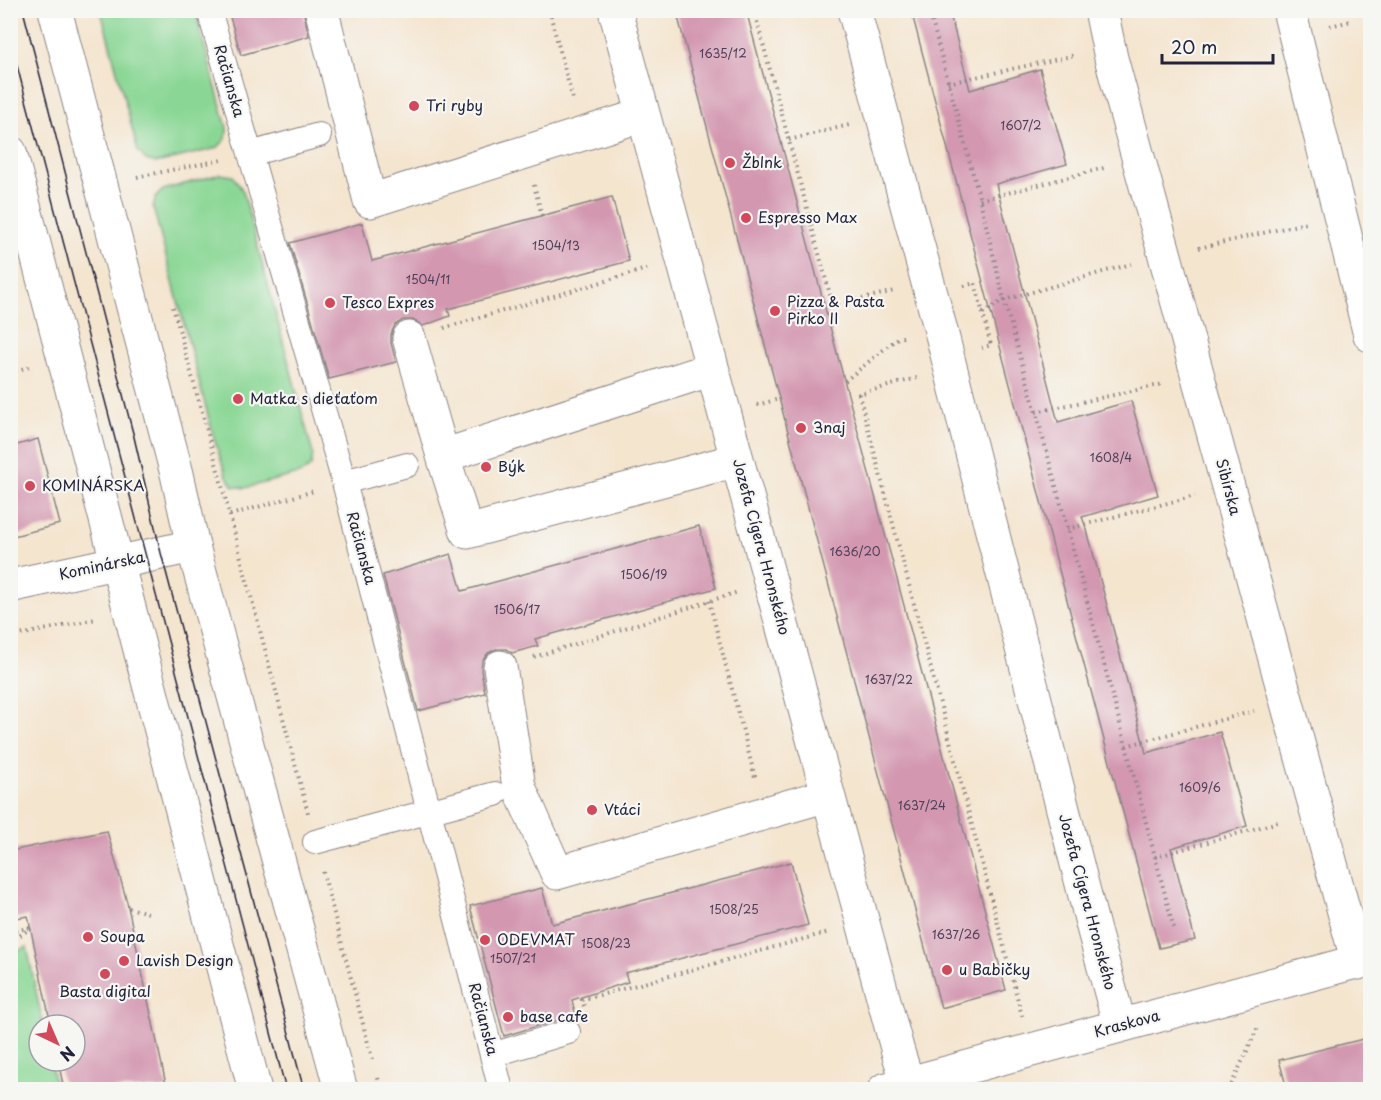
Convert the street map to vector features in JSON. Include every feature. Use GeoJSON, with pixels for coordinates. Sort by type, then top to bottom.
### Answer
{"type":"FeatureCollection","features":[{"type":"Feature","properties":{"kind":"street"},"geometry":{"type":"LineString","coordinates":[[55,10],[177,474],[193,546],[341,1089]]}},
{"type":"Feature","properties":{"kind":"street","name":"Račianska"},"geometry":{"type":"LineString","coordinates":[[209,10],[344,482],[501,1089]]}},
{"type":"Feature","properties":{"kind":"street","name":"Jozefa Cígera Hronského"},"geometry":{"type":"LineString","coordinates":[[615,10],[898,1052],[896,1087]]}},
{"type":"Feature","properties":{"kind":"street","name":"Jozefa Cígera Hronského"},"geometry":{"type":"LineString","coordinates":[[854,10],[940,327],[1120,1026]]}},
{"type":"Feature","properties":{"kind":"street","name":"Sibírska"},"geometry":{"type":"LineString","coordinates":[[1101,10],[1111,57],[1166,256],[1364,960]]}},
{"type":"Feature","properties":{"kind":"street"},"geometry":{"type":"LineString","coordinates":[[1289,10],[1371,335]]}},
{"type":"Feature","properties":{"kind":"street"},"geometry":{"type":"LineString","coordinates":[[322,12],[370,201],[643,115]]}},
{"type":"Feature","properties":{"kind":"street"},"geometry":{"type":"LineString","coordinates":[[250,154],[319,135]]}},
{"type":"Feature","properties":{"kind":"street"},"geometry":{"type":"LineString","coordinates":[[10,152],[255,1089]]}},
{"type":"Feature","properties":{"kind":"street"},"geometry":{"type":"LineString","coordinates":[[409,338],[467,532],[737,460]]}},
{"type":"Feature","properties":{"kind":"street"},"geometry":{"type":"LineString","coordinates":[[443,456],[712,369]]}},
{"type":"Feature","properties":{"kind":"street"},"geometry":{"type":"LineString","coordinates":[[344,482],[407,465]]}},
{"type":"Feature","properties":{"kind":"street","name":"Kominárska"},"geometry":{"type":"LineString","coordinates":[[10,586],[193,546]]}},
{"type":"Feature","properties":{"kind":"street"},"geometry":{"type":"LineString","coordinates":[[500,667],[519,787],[557,873],[828,795]]}},
{"type":"Feature","properties":{"kind":"street"},"geometry":{"type":"LineString","coordinates":[[315,842],[495,794]]}},
{"type":"Feature","properties":{"kind":"street","name":"Kraskova"},"geometry":{"type":"LineString","coordinates":[[896,1087],[1364,960]]}},
{"type":"Feature","properties":{"kind":"street"},"geometry":{"type":"LineString","coordinates":[[492,1055],[568,1032]]}},
{"type":"Feature","properties":{"kind":"path"},"geometry":{"type":"LineString","coordinates":[[549,10],[582,134]]}},
{"type":"Feature","properties":{"kind":"path"},"geometry":{"type":"LineString","coordinates":[[754,10],[833,306],[897,290]]}},
{"type":"Feature","properties":{"kind":"path"},"geometry":{"type":"LineString","coordinates":[[929,10],[980,200],[1004,300],[1174,929]]}},
{"type":"Feature","properties":{"kind":"path"},"geometry":{"type":"LineString","coordinates":[[1324,28],[1351,21]]}},
{"type":"Feature","properties":{"kind":"path"},"geometry":{"type":"LineString","coordinates":[[948,83],[1079,54]]}},
{"type":"Feature","properties":{"kind":"path"},"geometry":{"type":"LineString","coordinates":[[789,140],[882,116]]}},
{"type":"Feature","properties":{"kind":"path"},"geometry":{"type":"LineString","coordinates":[[137,177],[250,154]]}},
{"type":"Feature","properties":{"kind":"path"},"geometry":{"type":"LineString","coordinates":[[980,200],[1111,166]]}},
{"type":"Feature","properties":{"kind":"path"},"geometry":{"type":"LineString","coordinates":[[983,313],[1004,300],[1135,263],[1340,215]]}},
{"type":"Feature","properties":{"kind":"path"},"geometry":{"type":"LineString","coordinates":[[409,338],[682,259]]}},
{"type":"Feature","properties":{"kind":"path"},"geometry":{"type":"LineString","coordinates":[[963,286],[975,283],[991,345],[981,349]]}},
{"type":"Feature","properties":{"kind":"path"},"geometry":{"type":"LineString","coordinates":[[845,381],[898,338]]}},
{"type":"Feature","properties":{"kind":"path"},"geometry":{"type":"LineString","coordinates":[[10,372],[29,367]]}},
{"type":"Feature","properties":{"kind":"path"},"geometry":{"type":"LineString","coordinates":[[922,377],[859,394],[1022,1017]]}},
{"type":"Feature","properties":{"kind":"path"},"geometry":{"type":"LineString","coordinates":[[1036,412],[1169,382]]}},
{"type":"Feature","properties":{"kind":"path"},"geometry":{"type":"LineString","coordinates":[[216,463],[375,1067]]}},
{"type":"Feature","properties":{"kind":"path"},"geometry":{"type":"LineString","coordinates":[[230,515],[344,482]]}},
{"type":"Feature","properties":{"kind":"path"},"geometry":{"type":"LineString","coordinates":[[1067,529],[1199,495]]}},
{"type":"Feature","properties":{"kind":"path"},"geometry":{"type":"LineString","coordinates":[[500,667],[771,582]]}},
{"type":"Feature","properties":{"kind":"path"},"geometry":{"type":"LineString","coordinates":[[710,601],[764,814]]}},
{"type":"Feature","properties":{"kind":"path"},"geometry":{"type":"LineString","coordinates":[[10,636],[99,618]]}},
{"type":"Feature","properties":{"kind":"path"},"geometry":{"type":"LineString","coordinates":[[1126,746],[1255,711]]}},
{"type":"Feature","properties":{"kind":"path"},"geometry":{"type":"LineString","coordinates":[[1155,857],[1283,821]]}},
{"type":"Feature","properties":{"kind":"path"},"geometry":{"type":"LineString","coordinates":[[129,908],[149,913]]}},
{"type":"Feature","properties":{"kind":"path"},"geometry":{"type":"LineString","coordinates":[[585,1009],[582,1000],[863,923]]}},
{"type":"Feature","properties":{"kind":"path"},"geometry":{"type":"LineString","coordinates":[[10,931],[31,928],[10,942]]}},
{"type":"Feature","properties":{"kind":"path"},"geometry":{"type":"LineString","coordinates":[[1229,1089],[1259,1025]]}},
{"type":"Feature","properties":{"kind":"path"},"geometry":{"type":"LineString","coordinates":[[378,1078],[381,1089]]}},
{"type":"Feature","properties":{"kind":"green space"},"geometry":{"type":"Polygon","coordinates":[[[101,11],[195,11],[227,128],[226,139],[217,148],[156,163],[146,160],[138,151],[101,11]]]}},
{"type":"Feature","properties":{"kind":"green space"},"geometry":{"type":"Polygon","coordinates":[[[220,174],[233,176],[243,191],[313,454],[311,466],[302,473],[245,488],[233,486],[226,475],[215,442],[153,207],[156,197],[163,190],[220,174]]]}},
{"type":"Feature","properties":{"kind":"green space"},"geometry":{"type":"Polygon","coordinates":[[[27,947],[41,1013],[27,1013],[27,1073],[53,1073],[56,1089],[12,1089],[10,1075],[11,954],[27,947]]]}},
{"type":"Feature","properties":{"kind":"building"},"geometry":{"type":"Polygon","coordinates":[[[228,10],[303,10],[309,36],[241,55],[228,10]]]}},
{"type":"Feature","properties":{"kind":"building"},"geometry":{"type":"Polygon","coordinates":[[[676,10],[746,10],[1006,990],[941,1008],[676,10]]]}},
{"type":"Feature","properties":{"kind":"building"},"geometry":{"type":"Polygon","coordinates":[[[911,10],[949,10],[970,90],[1040,69],[1067,164],[996,184],[1058,422],[1131,401],[1158,495],[1082,517],[1146,753],[1220,732],[1247,826],[1171,848],[1195,940],[1159,948],[911,10]]]}},
{"type":"Feature","properties":{"kind":"building"},"geometry":{"type":"Polygon","coordinates":[[[612,197],[629,261],[448,309],[450,316],[423,326],[414,320],[403,320],[395,325],[391,334],[396,362],[329,379],[290,243],[362,223],[372,261],[612,197]]]}},
{"type":"Feature","properties":{"kind":"building","name":"KOMINÁRSKA"},"geometry":{"type":"Polygon","coordinates":[[[38,439],[60,524],[10,537],[10,447],[38,439]]]}},
{"type":"Feature","properties":{"kind":"building"},"geometry":{"type":"Polygon","coordinates":[[[699,526],[716,588],[535,639],[538,646],[512,653],[506,649],[496,649],[488,653],[482,661],[481,670],[485,693],[418,711],[383,575],[451,554],[462,591],[699,526]]]}},
{"type":"Feature","properties":{"kind":"building"},"geometry":{"type":"Polygon","coordinates":[[[107,831],[127,902],[167,1089],[64,1089],[61,1073],[87,1073],[87,1013],[48,1013],[28,916],[10,919],[10,851],[107,831]]]}},
{"type":"Feature","properties":{"kind":"building"},"geometry":{"type":"Polygon","coordinates":[[[791,862],[808,925],[625,973],[628,982],[572,1000],[577,1021],[564,1018],[504,1036],[470,906],[542,888],[552,924],[791,862]]]}},
{"type":"Feature","properties":{"kind":"building"},"geometry":{"type":"Polygon","coordinates":[[[1371,1037],[1371,1089],[1287,1089],[1279,1060],[1371,1037]]]}},
{"type":"Feature","properties":{"kind":"tram line"},"geometry":{"type":"LineString","coordinates":[[23,10],[134,437],[161,553],[304,1090]]}},
{"type":"Feature","properties":{"kind":"tram line"},"geometry":{"type":"LineString","coordinates":[[10,39],[286,1090]]}},
{"type":"Feature","properties":{"kind":"place","name":"Tri ryby"},"geometry":{"type":"Point","coordinates":[414,106]}},
{"type":"Feature","properties":{"kind":"place","name":"Žblnk"},"geometry":{"type":"Point","coordinates":[730,163]}},
{"type":"Feature","properties":{"kind":"place","name":"Espresso Max"},"geometry":{"type":"Point","coordinates":[746,218]}},
{"type":"Feature","properties":{"kind":"place","name":"Tesco Expres"},"geometry":{"type":"Point","coordinates":[330,303]}},
{"type":"Feature","properties":{"kind":"place","name":"Pizza & Pasta Pirko II"},"geometry":{"type":"Point","coordinates":[775,311]}},
{"type":"Feature","properties":{"kind":"place","name":"Matka s dieťaťom"},"geometry":{"type":"Point","coordinates":[238,399]}},
{"type":"Feature","properties":{"kind":"place","name":"3naj"},"geometry":{"type":"Point","coordinates":[801,428]}},
{"type":"Feature","properties":{"kind":"place","name":"Býk"},"geometry":{"type":"Point","coordinates":[486,467]}},
{"type":"Feature","properties":{"kind":"place","name":"KOMINÁRSKA"},"geometry":{"type":"Point","coordinates":[30,486]}},
{"type":"Feature","properties":{"kind":"place","name":"Vtáci"},"geometry":{"type":"Point","coordinates":[592,810]}},
{"type":"Feature","properties":{"kind":"place","name":"Soupa"},"geometry":{"type":"Point","coordinates":[88,937]}},
{"type":"Feature","properties":{"kind":"place","name":"ODEVMAT"},"geometry":{"type":"Point","coordinates":[485,940]}},
{"type":"Feature","properties":{"kind":"place","name":"Lavish Design"},"geometry":{"type":"Point","coordinates":[124,961]}},
{"type":"Feature","properties":{"kind":"place","name":"u Babičky"},"geometry":{"type":"Point","coordinates":[947,970]}},
{"type":"Feature","properties":{"kind":"place","name":"Basta digital"},"geometry":{"type":"Point","coordinates":[105,974]}},
{"type":"Feature","properties":{"kind":"place","name":"base cafe"},"geometry":{"type":"Point","coordinates":[508,1017]}}]}
